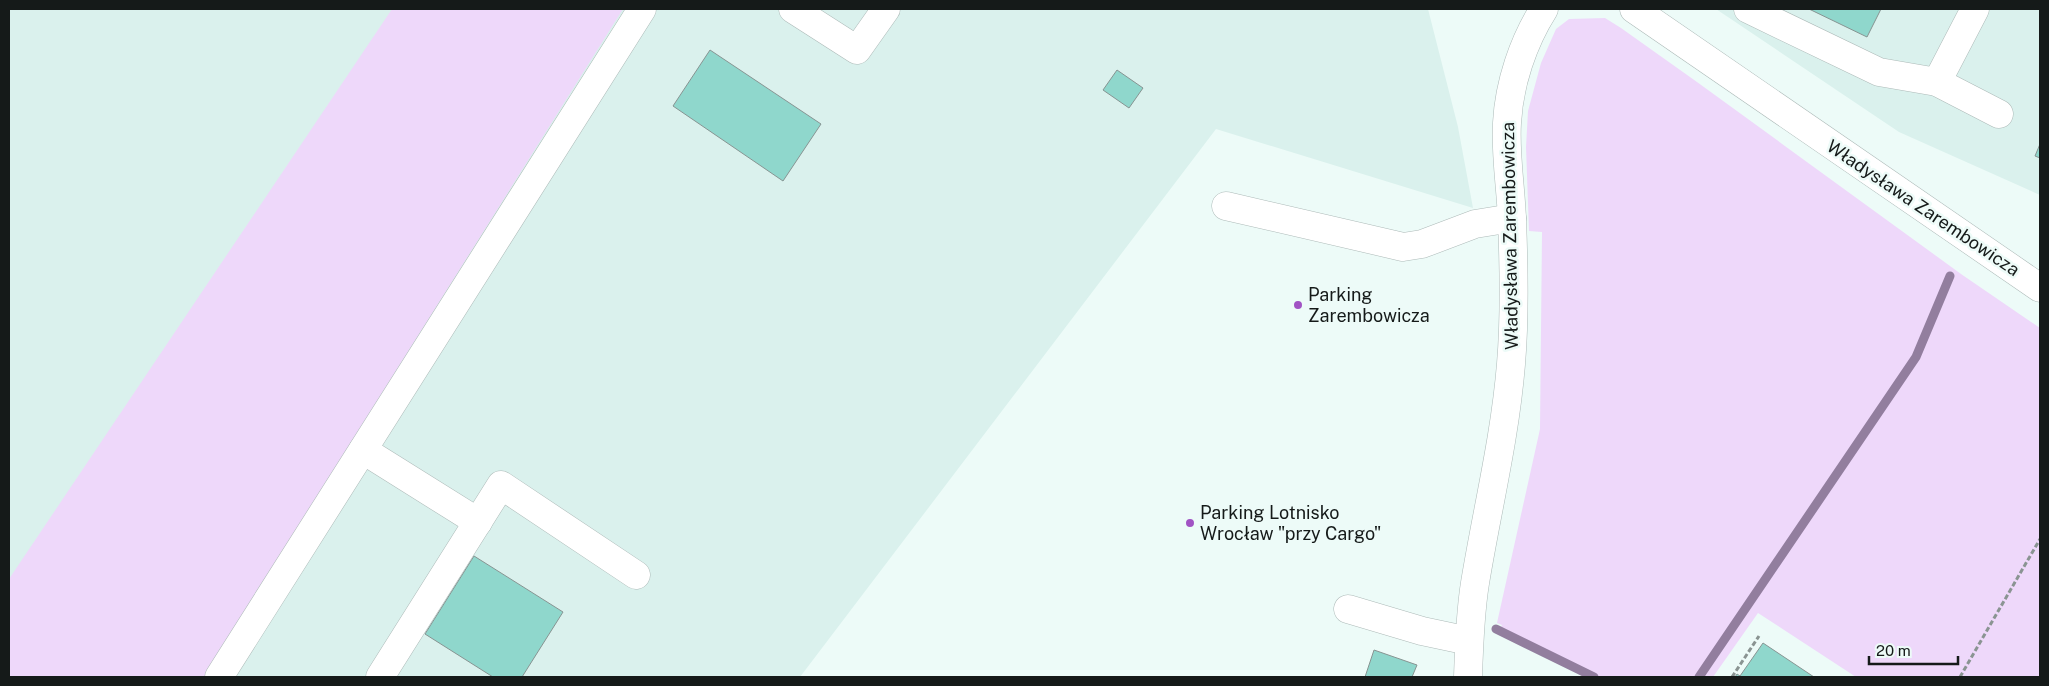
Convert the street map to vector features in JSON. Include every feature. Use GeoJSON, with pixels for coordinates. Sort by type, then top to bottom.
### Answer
{"type":"FeatureCollection","features":[{"type":"Feature","properties":{"kind":"street"},"geometry":{"type":"LineString","coordinates":[[219,677],[642,9]]}},
{"type":"Feature","properties":{"kind":"street"},"geometry":{"type":"LineString","coordinates":[[792,9],[857,50],[886,9]]}},
{"type":"Feature","properties":{"kind":"street","name":"Władysława Zarembowicza"},"geometry":{"type":"LineString","coordinates":[[1468,677],[1469,641],[1475,585],[1495,481],[1511,363],[1512,218],[1507,122],[1512,87],[1522,55],[1544,9]]}},
{"type":"Feature","properties":{"kind":"street","name":"Władysława Zarembowicza"},"geometry":{"type":"LineString","coordinates":[[1634,9],[2040,288]]}},
{"type":"Feature","properties":{"kind":"street"},"geometry":{"type":"LineString","coordinates":[[1748,9],[1879,72],[1937,82],[1999,114]]}},
{"type":"Feature","properties":{"kind":"street"},"geometry":{"type":"LineString","coordinates":[[1937,82],[1975,9]]}},
{"type":"Feature","properties":{"kind":"street"},"geometry":{"type":"LineString","coordinates":[[1226,206],[1403,247],[1422,244],[1475,224],[1512,218]]}},
{"type":"Feature","properties":{"kind":"street"},"geometry":{"type":"LineString","coordinates":[[363,450],[478,522]]}},
{"type":"Feature","properties":{"kind":"street"},"geometry":{"type":"LineString","coordinates":[[380,677],[501,486],[636,575]]}},
{"type":"Feature","properties":{"kind":"street"},"geometry":{"type":"LineString","coordinates":[[1348,609],[1422,631],[1469,641]]}},
{"type":"Feature","properties":{"kind":"path"},"geometry":{"type":"LineString","coordinates":[[1960,677],[2040,539]]}},
{"type":"Feature","properties":{"kind":"path"},"geometry":{"type":"LineString","coordinates":[[1732,677],[1759,636]]}},
{"type":"Feature","properties":{"kind":"shaded area"},"geometry":{"type":"Polygon","coordinates":[[[9,9],[1428,9],[1458,127],[1473,208],[1216,129],[800,677],[9,677],[9,9]]]}},
{"type":"Feature","properties":{"kind":"shaded area"},"geometry":{"type":"Polygon","coordinates":[[[392,9],[623,9],[204,677],[9,677],[9,579],[392,9]]]}},
{"type":"Feature","properties":{"kind":"shaded area"},"geometry":{"type":"Polygon","coordinates":[[[1716,9],[2040,9],[2040,195],[1899,132],[1716,9]]]}},
{"type":"Feature","properties":{"kind":"shaded area"},"geometry":{"type":"Polygon","coordinates":[[[1605,18],[1697,82],[1961,274],[2040,328],[2040,677],[1856,677],[1758,613],[1713,677],[1600,677],[1500,630],[1502,625],[1497,623],[1540,429],[1542,232],[1529,231],[1526,147],[1528,111],[1541,63],[1556,29],[1569,19],[1605,18]]]}},
{"type":"Feature","properties":{"kind":"building"},"geometry":{"type":"Polygon","coordinates":[[[1809,9],[1881,9],[1867,37],[1809,9]]]}},
{"type":"Feature","properties":{"kind":"building"},"geometry":{"type":"Polygon","coordinates":[[[710,50],[821,124],[783,181],[673,106],[710,50]]]}},
{"type":"Feature","properties":{"kind":"building"},"geometry":{"type":"Polygon","coordinates":[[[1117,70],[1143,88],[1129,108],[1103,90],[1117,70]]]}},
{"type":"Feature","properties":{"kind":"building"},"geometry":{"type":"Polygon","coordinates":[[[2040,144],[2040,158],[2035,156],[2040,144]]]}},
{"type":"Feature","properties":{"kind":"building"},"geometry":{"type":"Polygon","coordinates":[[[474,556],[563,612],[522,677],[493,677],[425,634],[474,556]]]}},
{"type":"Feature","properties":{"kind":"building"},"geometry":{"type":"Polygon","coordinates":[[[1763,643],[1814,677],[1735,677],[1737,674],[1740,676],[1763,643]]]}},
{"type":"Feature","properties":{"kind":"building"},"geometry":{"type":"Polygon","coordinates":[[[1374,650],[1417,665],[1412,677],[1365,677],[1374,650]]]}},
{"type":"Feature","properties":{"kind":"waterway"},"geometry":{"type":"LineString","coordinates":[[1699,677],[1916,357],[1950,276]]}},
{"type":"Feature","properties":{"kind":"waterway"},"geometry":{"type":"LineString","coordinates":[[1496,629],[1594,677]]}},
{"type":"Feature","properties":{"kind":"place","name":"Parking Zarembowicza"},"geometry":{"type":"Point","coordinates":[1298,305]}},
{"type":"Feature","properties":{"kind":"place","name":"Parking Lotnisko Wrocław \"przy Cargo\""},"geometry":{"type":"Point","coordinates":[1190,523]}}]}
